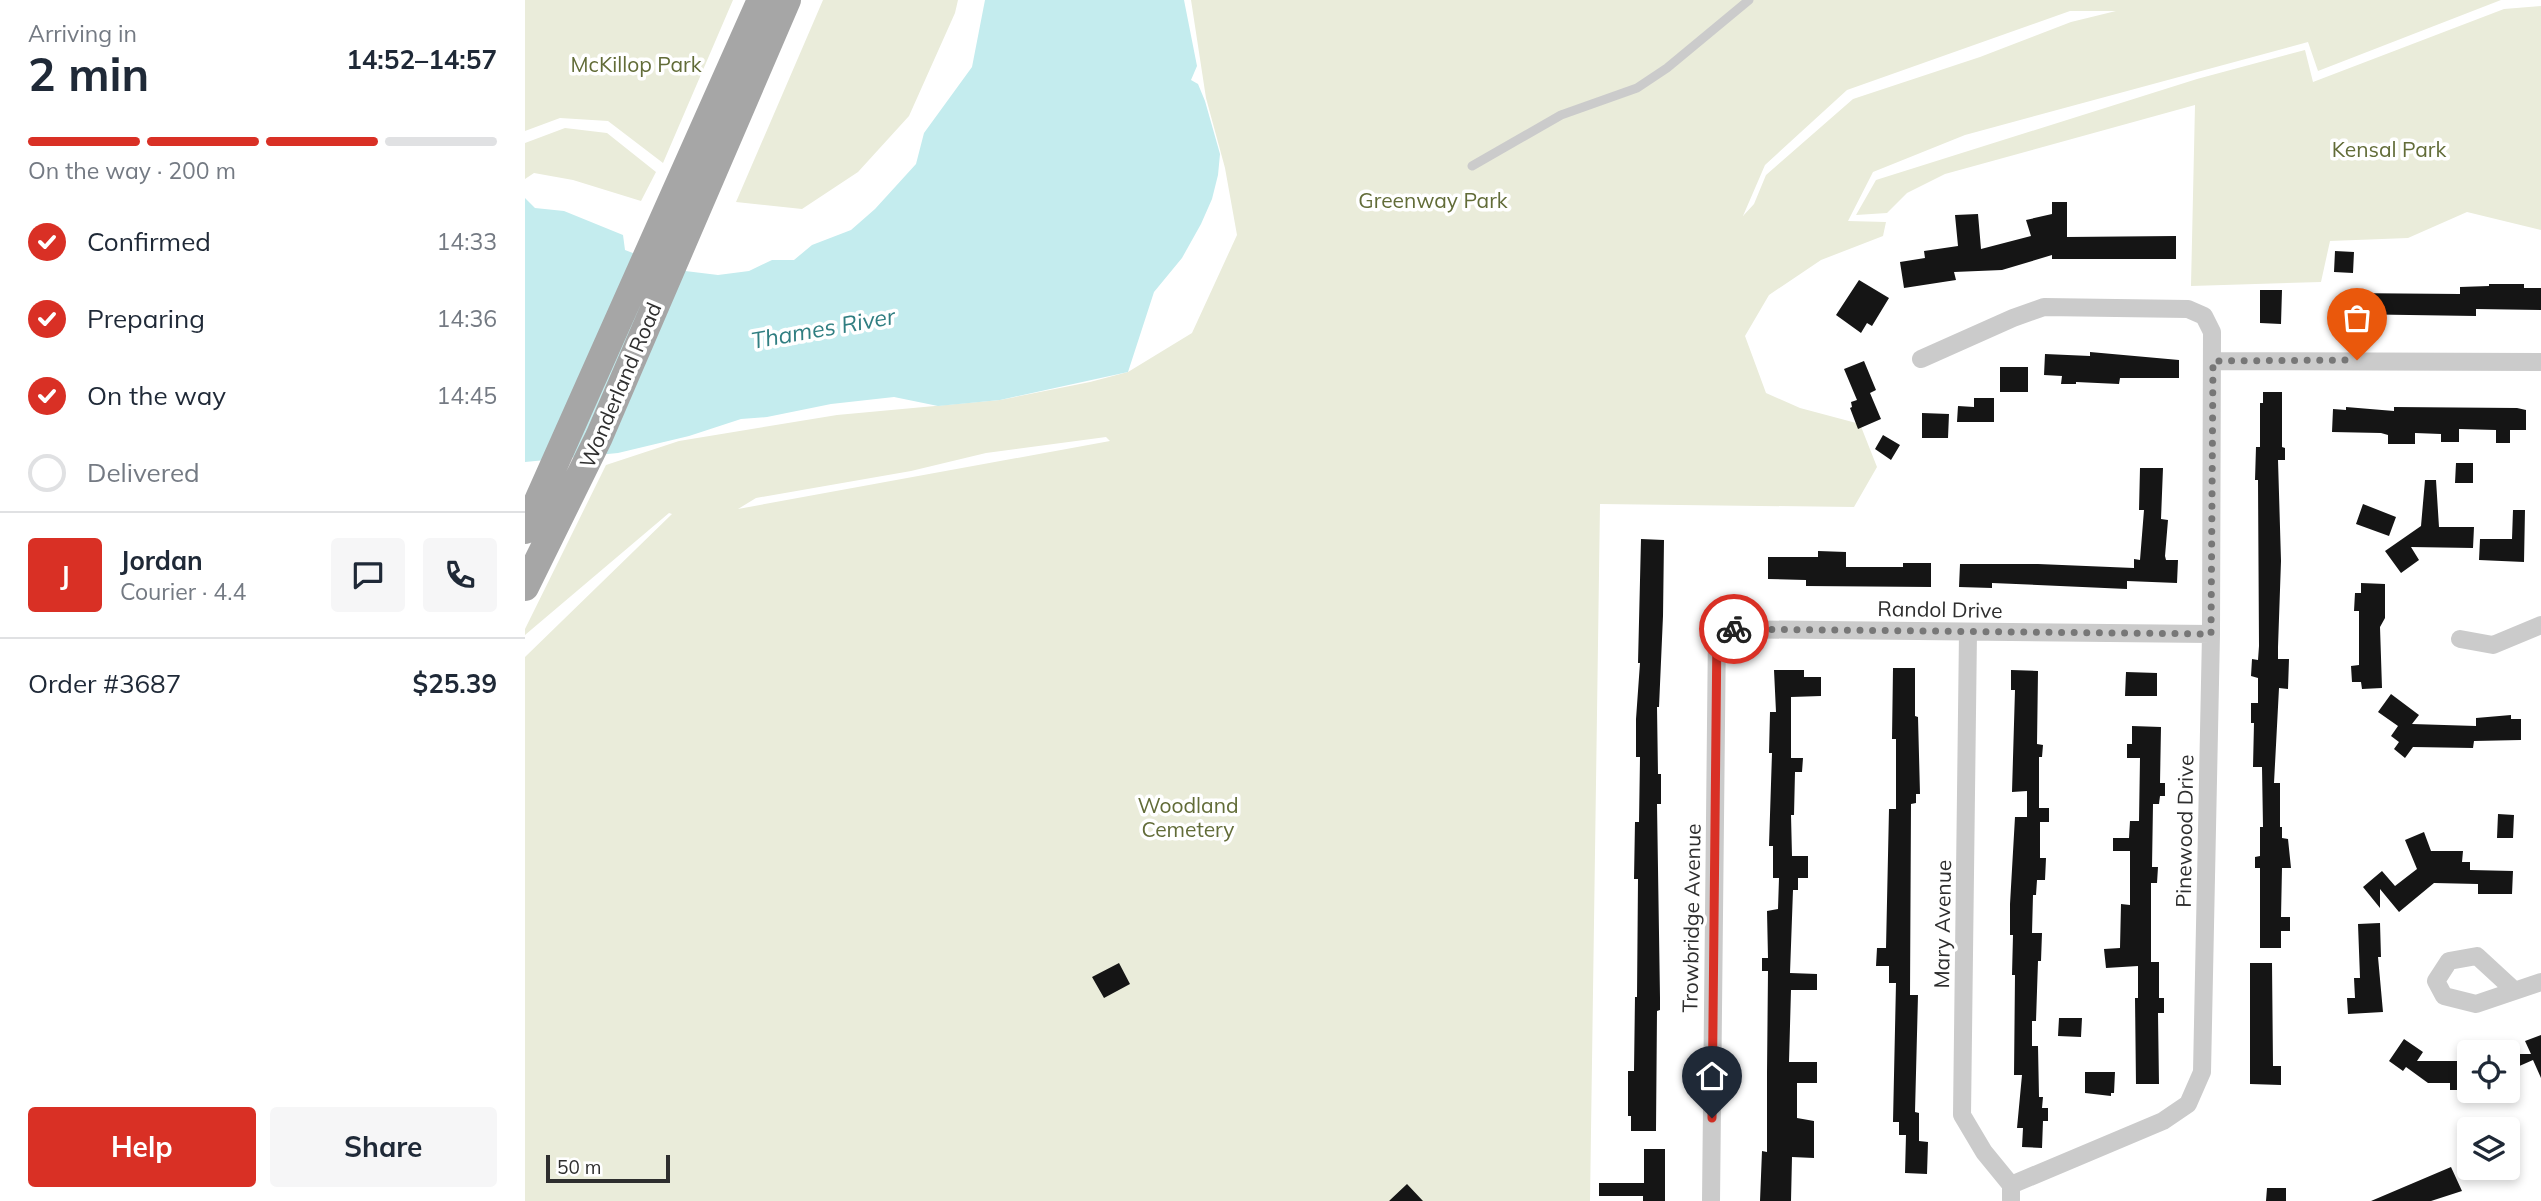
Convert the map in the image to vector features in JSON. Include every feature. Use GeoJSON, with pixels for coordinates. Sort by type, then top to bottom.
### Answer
{"type":"FeatureCollection","features":[{"type":"Feature","properties":{"kind":"main road"},"geometry":{"type":"LineString","coordinates":[[748,59],[761,0]]}},
{"type":"Feature","properties":{"kind":"main road"},"geometry":{"type":"LineString","coordinates":[[695,180],[748,59],[787,0]]}},
{"type":"Feature","properties":{"kind":"main road","name":"Wonderland Road"},"geometry":{"type":"LineString","coordinates":[[525,530],[695,180]]}},
{"type":"Feature","properties":{"kind":"main road","name":"Wonderland Road"},"geometry":{"type":"LineString","coordinates":[[526,585],[599,437],[695,180]]}},
{"type":"Feature","properties":{"kind":"street","name":"Pinewood Drive"},"geometry":{"type":"LineString","coordinates":[[1921,359],[2045,307],[2188,309],[2204,316],[2211,332],[2211,634],[2202,1072],[2188,1104],[2163,1122],[2011,1193]]}},
{"type":"Feature","properties":{"kind":"street"},"geometry":{"type":"LineString","coordinates":[[2213,361],[2541,362]]}},
{"type":"Feature","properties":{"kind":"street"},"geometry":{"type":"LineString","coordinates":[[2460,639],[2493,645],[2541,625]]}},
{"type":"Feature","properties":{"kind":"street","name":"Randol Drive"},"geometry":{"type":"LineString","coordinates":[[1716,677],[1717,629],[2211,634]]}},
{"type":"Feature","properties":{"kind":"street","name":"Mary Avenue"},"geometry":{"type":"LineString","coordinates":[[1968,632],[1962,1115],[2011,1193]]}},
{"type":"Feature","properties":{"kind":"street","name":"Trowbridge Avenue"},"geometry":{"type":"LineString","coordinates":[[1711,1201],[1716,677]]}},
{"type":"Feature","properties":{"kind":"street"},"geometry":{"type":"LineString","coordinates":[[2515,991],[2541,982]]}},
{"type":"Feature","properties":{"kind":"lane"},"geometry":{"type":"LineString","coordinates":[[1472,166],[1561,115],[1637,88],[1667,68],[1749,0]]}},
{"type":"Feature","properties":{"kind":"green space","name":"McKillop Park"},"geometry":{"type":"Polygon","coordinates":[[[525,0],[733,0],[663,163],[608,121],[560,118],[525,131],[525,0]]]}},
{"type":"Feature","properties":{"kind":"green space"},"geometry":{"type":"Polygon","coordinates":[[[823,0],[958,0],[955,13],[909,116],[858,172],[802,209],[736,202],[823,0]]]}},
{"type":"Feature","properties":{"kind":"green space","name":"Woodland Cemetery"},"geometry":{"type":"Polygon","coordinates":[[[1191,0],[2501,0],[2318,71],[2308,42],[1965,135],[1873,172],[1848,221],[1886,222],[1883,236],[1821,260],[1769,295],[1745,336],[1766,393],[1800,408],[1860,424],[1877,467],[1854,507],[1600,504],[1590,1201],[525,1201],[525,657],[672,514],[669,513],[525,635],[525,629],[606,465],[679,441],[837,415],[1000,400],[1090,382],[1128,372],[1192,333],[1237,235],[1225,168],[1206,98],[1191,0]],[[2070,11],[1847,90],[1765,165],[1743,216],[1754,204],[1766,175],[1853,99],[1980,57],[2071,22],[2116,11],[2070,11]],[[1106,437],[986,453],[911,471],[756,498],[738,509],[1110,441],[1106,437]]]}},
{"type":"Feature","properties":{"kind":"green space","name":"Kensal Park"},"geometry":{"type":"Polygon","coordinates":[[[2541,6],[2541,230],[2467,212],[2408,238],[2330,241],[2321,282],[2191,286],[2195,105],[1945,174],[1907,193],[1887,213],[1856,215],[1876,180],[2197,79],[2305,50],[2313,82],[2504,9],[2541,6]]]}},
{"type":"Feature","properties":{"kind":"green space"},"geometry":{"type":"Polygon","coordinates":[[[565,128],[607,133],[656,172],[641,201],[573,180],[534,173],[525,179],[525,143],[565,128]]]}},
{"type":"Feature","properties":{"kind":"water","name":"Thames River"},"geometry":{"type":"Polygon","coordinates":[[[985,0],[1184,0],[1197,66],[1191,80],[1198,84],[1205,101],[1220,154],[1218,175],[1212,199],[1201,224],[1182,258],[1154,292],[1128,372],[1000,400],[938,406],[894,397],[831,404],[767,417],[741,419],[689,436],[618,453],[525,462],[525,198],[535,208],[564,211],[623,235],[625,250],[677,270],[718,275],[749,271],[772,260],[794,260],[812,245],[851,230],[875,209],[916,164],[924,133],[972,67],[985,0]]]}},
{"type":"Feature","properties":{"kind":"building"},"geometry":{"type":"Polygon","coordinates":[[[2052,202],[2067,202],[2067,237],[2176,236],[2176,259],[2052,259],[2052,255],[2002,270],[1954,272],[1956,280],[1904,288],[1900,262],[1925,258],[1924,251],[1958,246],[1955,215],[1978,214],[1981,249],[2031,236],[2026,220],[2052,214],[2052,202]]]}},
{"type":"Feature","properties":{"kind":"building"},"geometry":{"type":"Polygon","coordinates":[[[2335,251],[2354,252],[2353,273],[2334,272],[2335,251]]]}},
{"type":"Feature","properties":{"kind":"building"},"geometry":{"type":"Polygon","coordinates":[[[1859,280],[1889,298],[1872,326],[1867,323],[1861,333],[1836,315],[1859,280]]]}},
{"type":"Feature","properties":{"kind":"building"},"geometry":{"type":"Polygon","coordinates":[[[2524,284],[2524,288],[2541,288],[2541,310],[2476,309],[2476,316],[2343,314],[2343,293],[2460,294],[2460,287],[2524,284]]]}},
{"type":"Feature","properties":{"kind":"building"},"geometry":{"type":"Polygon","coordinates":[[[2260,290],[2282,290],[2281,324],[2260,323],[2260,290]]]}},
{"type":"Feature","properties":{"kind":"building"},"geometry":{"type":"Polygon","coordinates":[[[2090,352],[2179,360],[2179,378],[2120,378],[2119,384],[2061,384],[2062,376],[2044,375],[2045,354],[2090,356],[2090,352]]]}},
{"type":"Feature","properties":{"kind":"building"},"geometry":{"type":"Polygon","coordinates":[[[1864,361],[1876,390],[1870,393],[1881,419],[1858,429],[1850,408],[1851,402],[1857,400],[1844,369],[1864,361]]]}},
{"type":"Feature","properties":{"kind":"building"},"geometry":{"type":"Polygon","coordinates":[[[2000,367],[2028,367],[2028,392],[2000,392],[2000,367]]]}},
{"type":"Feature","properties":{"kind":"building"},"geometry":{"type":"Polygon","coordinates":[[[2263,392],[2282,392],[2282,447],[2285,448],[2285,460],[2278,460],[2281,561],[2278,659],[2289,659],[2288,689],[2279,688],[2274,783],[2280,783],[2280,827],[2282,838],[2288,839],[2291,868],[2282,868],[2281,917],[2290,917],[2290,931],[2281,931],[2281,948],[2260,948],[2260,868],[2255,868],[2255,857],[2260,856],[2260,827],[2263,827],[2262,767],[2253,767],[2254,723],[2251,723],[2251,703],[2258,703],[2258,678],[2251,676],[2252,659],[2258,660],[2259,646],[2258,480],[2255,480],[2263,392]]]}},
{"type":"Feature","properties":{"kind":"building"},"geometry":{"type":"Polygon","coordinates":[[[1974,398],[1994,398],[1994,422],[1957,422],[1958,406],[1974,407],[1974,398]]]}},
{"type":"Feature","properties":{"kind":"building"},"geometry":{"type":"Polygon","coordinates":[[[2346,407],[2394,411],[2394,407],[2517,408],[2526,410],[2526,430],[2510,430],[2510,443],[2496,443],[2496,430],[2459,429],[2459,442],[2441,442],[2441,434],[2415,433],[2415,444],[2388,444],[2388,435],[2381,433],[2332,432],[2333,409],[2346,410],[2346,407]]]}},
{"type":"Feature","properties":{"kind":"building"},"geometry":{"type":"Polygon","coordinates":[[[1922,413],[1949,414],[1948,438],[1922,438],[1922,413]]]}},
{"type":"Feature","properties":{"kind":"building"},"geometry":{"type":"Polygon","coordinates":[[[1883,435],[1900,445],[1891,460],[1875,449],[1883,435]]]}},
{"type":"Feature","properties":{"kind":"building"},"geometry":{"type":"Polygon","coordinates":[[[2456,463],[2473,463],[2473,483],[2455,483],[2456,463]]]}},
{"type":"Feature","properties":{"kind":"building"},"geometry":{"type":"Polygon","coordinates":[[[2140,468],[2163,468],[2161,519],[2168,520],[2165,556],[2166,560],[2178,560],[2177,583],[2127,581],[2127,589],[1992,583],[1992,588],[1959,587],[1960,564],[2134,568],[2134,559],[2140,560],[2144,510],[2139,510],[2140,468]]]}},
{"type":"Feature","properties":{"kind":"building"},"geometry":{"type":"Polygon","coordinates":[[[2425,480],[2436,480],[2439,527],[2474,527],[2473,548],[2411,547],[2419,560],[2401,573],[2385,551],[2421,526],[2425,480]]]}},
{"type":"Feature","properties":{"kind":"building"},"geometry":{"type":"Polygon","coordinates":[[[2363,504],[2396,517],[2389,536],[2356,524],[2363,504]]]}},
{"type":"Feature","properties":{"kind":"building"},"geometry":{"type":"Polygon","coordinates":[[[2513,510],[2525,510],[2524,562],[2479,560],[2480,539],[2512,539],[2513,510]]]}},
{"type":"Feature","properties":{"kind":"building"},"geometry":{"type":"Polygon","coordinates":[[[1641,539],[1664,540],[1663,616],[1657,707],[1661,804],[1657,804],[1660,1010],[1657,1011],[1656,1131],[1631,1131],[1631,1116],[1628,1116],[1628,1071],[1634,1071],[1637,997],[1638,879],[1634,879],[1635,822],[1639,822],[1640,757],[1636,757],[1636,719],[1640,663],[1641,539]]]}},
{"type":"Feature","properties":{"kind":"building"},"geometry":{"type":"Polygon","coordinates":[[[1818,551],[1846,552],[1846,567],[1903,567],[1903,563],[1931,563],[1931,587],[1806,586],[1806,580],[1768,579],[1768,557],[1818,557],[1818,551]]]}},
{"type":"Feature","properties":{"kind":"building"},"geometry":{"type":"Polygon","coordinates":[[[2361,583],[2385,584],[2385,618],[2380,627],[2382,688],[2362,689],[2361,682],[2352,682],[2351,666],[2359,665],[2359,611],[2354,611],[2355,593],[2361,593],[2361,583]]]}},
{"type":"Feature","properties":{"kind":"building"},"geometry":{"type":"Polygon","coordinates":[[[1893,668],[1915,668],[1920,794],[1916,794],[1916,803],[1911,804],[1910,995],[1918,995],[1915,1112],[1919,1113],[1919,1141],[1928,1142],[1927,1174],[1905,1173],[1906,1135],[1899,1135],[1899,1122],[1893,1122],[1896,983],[1889,983],[1889,966],[1876,966],[1877,948],[1886,948],[1889,809],[1896,809],[1896,739],[1892,739],[1893,668]]]}},
{"type":"Feature","properties":{"kind":"building"},"geometry":{"type":"Polygon","coordinates":[[[1774,670],[1804,670],[1804,677],[1821,677],[1821,696],[1791,697],[1791,758],[1803,758],[1802,772],[1795,772],[1794,815],[1791,815],[1792,856],[1808,856],[1808,878],[1798,878],[1798,890],[1793,890],[1790,973],[1817,974],[1817,990],[1791,990],[1789,1062],[1817,1062],[1817,1083],[1797,1083],[1797,1118],[1814,1121],[1814,1158],[1792,1157],[1791,1201],[1760,1201],[1762,1151],[1767,1152],[1768,971],[1762,971],[1762,958],[1768,958],[1767,911],[1778,909],[1779,878],[1773,878],[1773,846],[1769,846],[1772,753],[1769,753],[1770,712],[1776,712],[1774,670]]]}},
{"type":"Feature","properties":{"kind":"building"},"geometry":{"type":"Polygon","coordinates":[[[2011,670],[2038,671],[2037,744],[2043,745],[2042,757],[2039,757],[2039,808],[2049,808],[2049,822],[2040,822],[2040,858],[2046,858],[2045,880],[2037,880],[2036,895],[2033,895],[2032,933],[2042,933],[2036,1021],[2032,1021],[2032,1046],[2038,1046],[2039,1097],[2043,1097],[2042,1108],[2048,1108],[2048,1121],[2043,1121],[2042,1148],[2022,1147],[2023,1128],[2017,1128],[2022,1075],[2014,1075],[2015,975],[2012,975],[2013,935],[2010,935],[2010,904],[2015,817],[2027,817],[2027,791],[2012,792],[2015,690],[2011,690],[2011,670]]]}},
{"type":"Feature","properties":{"kind":"building"},"geometry":{"type":"Polygon","coordinates":[[[2126,672],[2157,673],[2157,696],[2125,696],[2126,672]]]}},
{"type":"Feature","properties":{"kind":"building"},"geometry":{"type":"Polygon","coordinates":[[[2391,694],[2419,715],[2412,724],[2476,726],[2476,718],[2511,715],[2511,719],[2521,719],[2521,740],[2474,741],[2473,748],[2413,747],[2405,758],[2394,749],[2399,742],[2391,736],[2398,726],[2378,712],[2391,694]]]}},
{"type":"Feature","properties":{"kind":"building"},"geometry":{"type":"Polygon","coordinates":[[[2132,726],[2161,727],[2160,783],[2165,783],[2165,796],[2160,796],[2159,804],[2153,804],[2152,867],[2158,867],[2157,883],[2151,883],[2151,962],[2159,962],[2159,998],[2164,998],[2164,1013],[2158,1013],[2159,1084],[2136,1084],[2135,998],[2138,998],[2138,966],[2106,968],[2104,949],[2120,948],[2121,904],[2130,905],[2130,851],[2113,851],[2113,838],[2129,838],[2130,821],[2139,821],[2140,758],[2127,758],[2127,744],[2132,744],[2132,726]]]}},
{"type":"Feature","properties":{"kind":"building"},"geometry":{"type":"Polygon","coordinates":[[[2498,814],[2514,815],[2513,838],[2497,838],[2498,814]]]}},
{"type":"Feature","properties":{"kind":"building"},"geometry":{"type":"Polygon","coordinates":[[[2424,832],[2431,851],[2463,851],[2462,862],[2470,862],[2470,870],[2513,871],[2512,894],[2478,894],[2478,884],[2434,883],[2399,912],[2380,889],[2380,908],[2363,887],[2382,871],[2395,886],[2417,869],[2405,840],[2424,832]]]}},
{"type":"Feature","properties":{"kind":"building"},"geometry":{"type":"Polygon","coordinates":[[[2380,923],[2381,957],[2378,957],[2383,1012],[2348,1014],[2347,998],[2355,998],[2354,978],[2360,978],[2358,924],[2380,923]]]}},
{"type":"Feature","properties":{"kind":"building"},"geometry":{"type":"Polygon","coordinates":[[[1119,963],[1130,984],[1104,998],[1092,977],[1119,963]]]}},
{"type":"Feature","properties":{"kind":"building"},"geometry":{"type":"Polygon","coordinates":[[[2250,963],[2272,963],[2273,1066],[2281,1066],[2281,1085],[2250,1084],[2250,963]]]}},
{"type":"Feature","properties":{"kind":"building"},"geometry":{"type":"Polygon","coordinates":[[[2059,1018],[2082,1018],[2081,1037],[2058,1036],[2059,1018]]]}},
{"type":"Feature","properties":{"kind":"building"},"geometry":{"type":"Polygon","coordinates":[[[2541,1035],[2541,1078],[2533,1060],[2520,1066],[2520,1054],[2531,1054],[2525,1041],[2541,1035]]]}},
{"type":"Feature","properties":{"kind":"building"},"geometry":{"type":"Polygon","coordinates":[[[2404,1039],[2423,1052],[2417,1061],[2457,1061],[2457,1090],[2450,1090],[2450,1083],[2428,1083],[2406,1067],[2403,1071],[2389,1061],[2404,1039]]]}},
{"type":"Feature","properties":{"kind":"building"},"geometry":{"type":"Polygon","coordinates":[[[2085,1072],[2115,1072],[2114,1093],[2111,1093],[2111,1096],[2085,1093],[2085,1072]]]}},
{"type":"Feature","properties":{"kind":"building"},"geometry":{"type":"Polygon","coordinates":[[[1644,1149],[1665,1149],[1665,1201],[1643,1201],[1643,1196],[1599,1196],[1599,1183],[1644,1183],[1644,1149]]]}},
{"type":"Feature","properties":{"kind":"building"},"geometry":{"type":"Polygon","coordinates":[[[2451,1167],[2462,1191],[2431,1201],[2371,1201],[2451,1167]]]}},
{"type":"Feature","properties":{"kind":"building"},"geometry":{"type":"Polygon","coordinates":[[[1407,1184],[1423,1201],[1389,1201],[1407,1184]]]}},
{"type":"Feature","properties":{"kind":"building"},"geometry":{"type":"Polygon","coordinates":[[[2267,1188],[2286,1188],[2286,1201],[2266,1201],[2267,1188]]]}},
{"type":"Feature","properties":{"kind":"way so far"},"geometry":{"type":"LineString","coordinates":[[1734,629],[2211,634],[2213,361],[2357,360]]}},
{"type":"Feature","properties":{"kind":"route"},"geometry":{"type":"LineString","coordinates":[[1712,1118],[1717,629],[1734,629]]}},
{"type":"Feature","properties":{"kind":"park label","name":"Greenway Park"},"geometry":{"type":"Point","coordinates":[1433,200]}}]}
